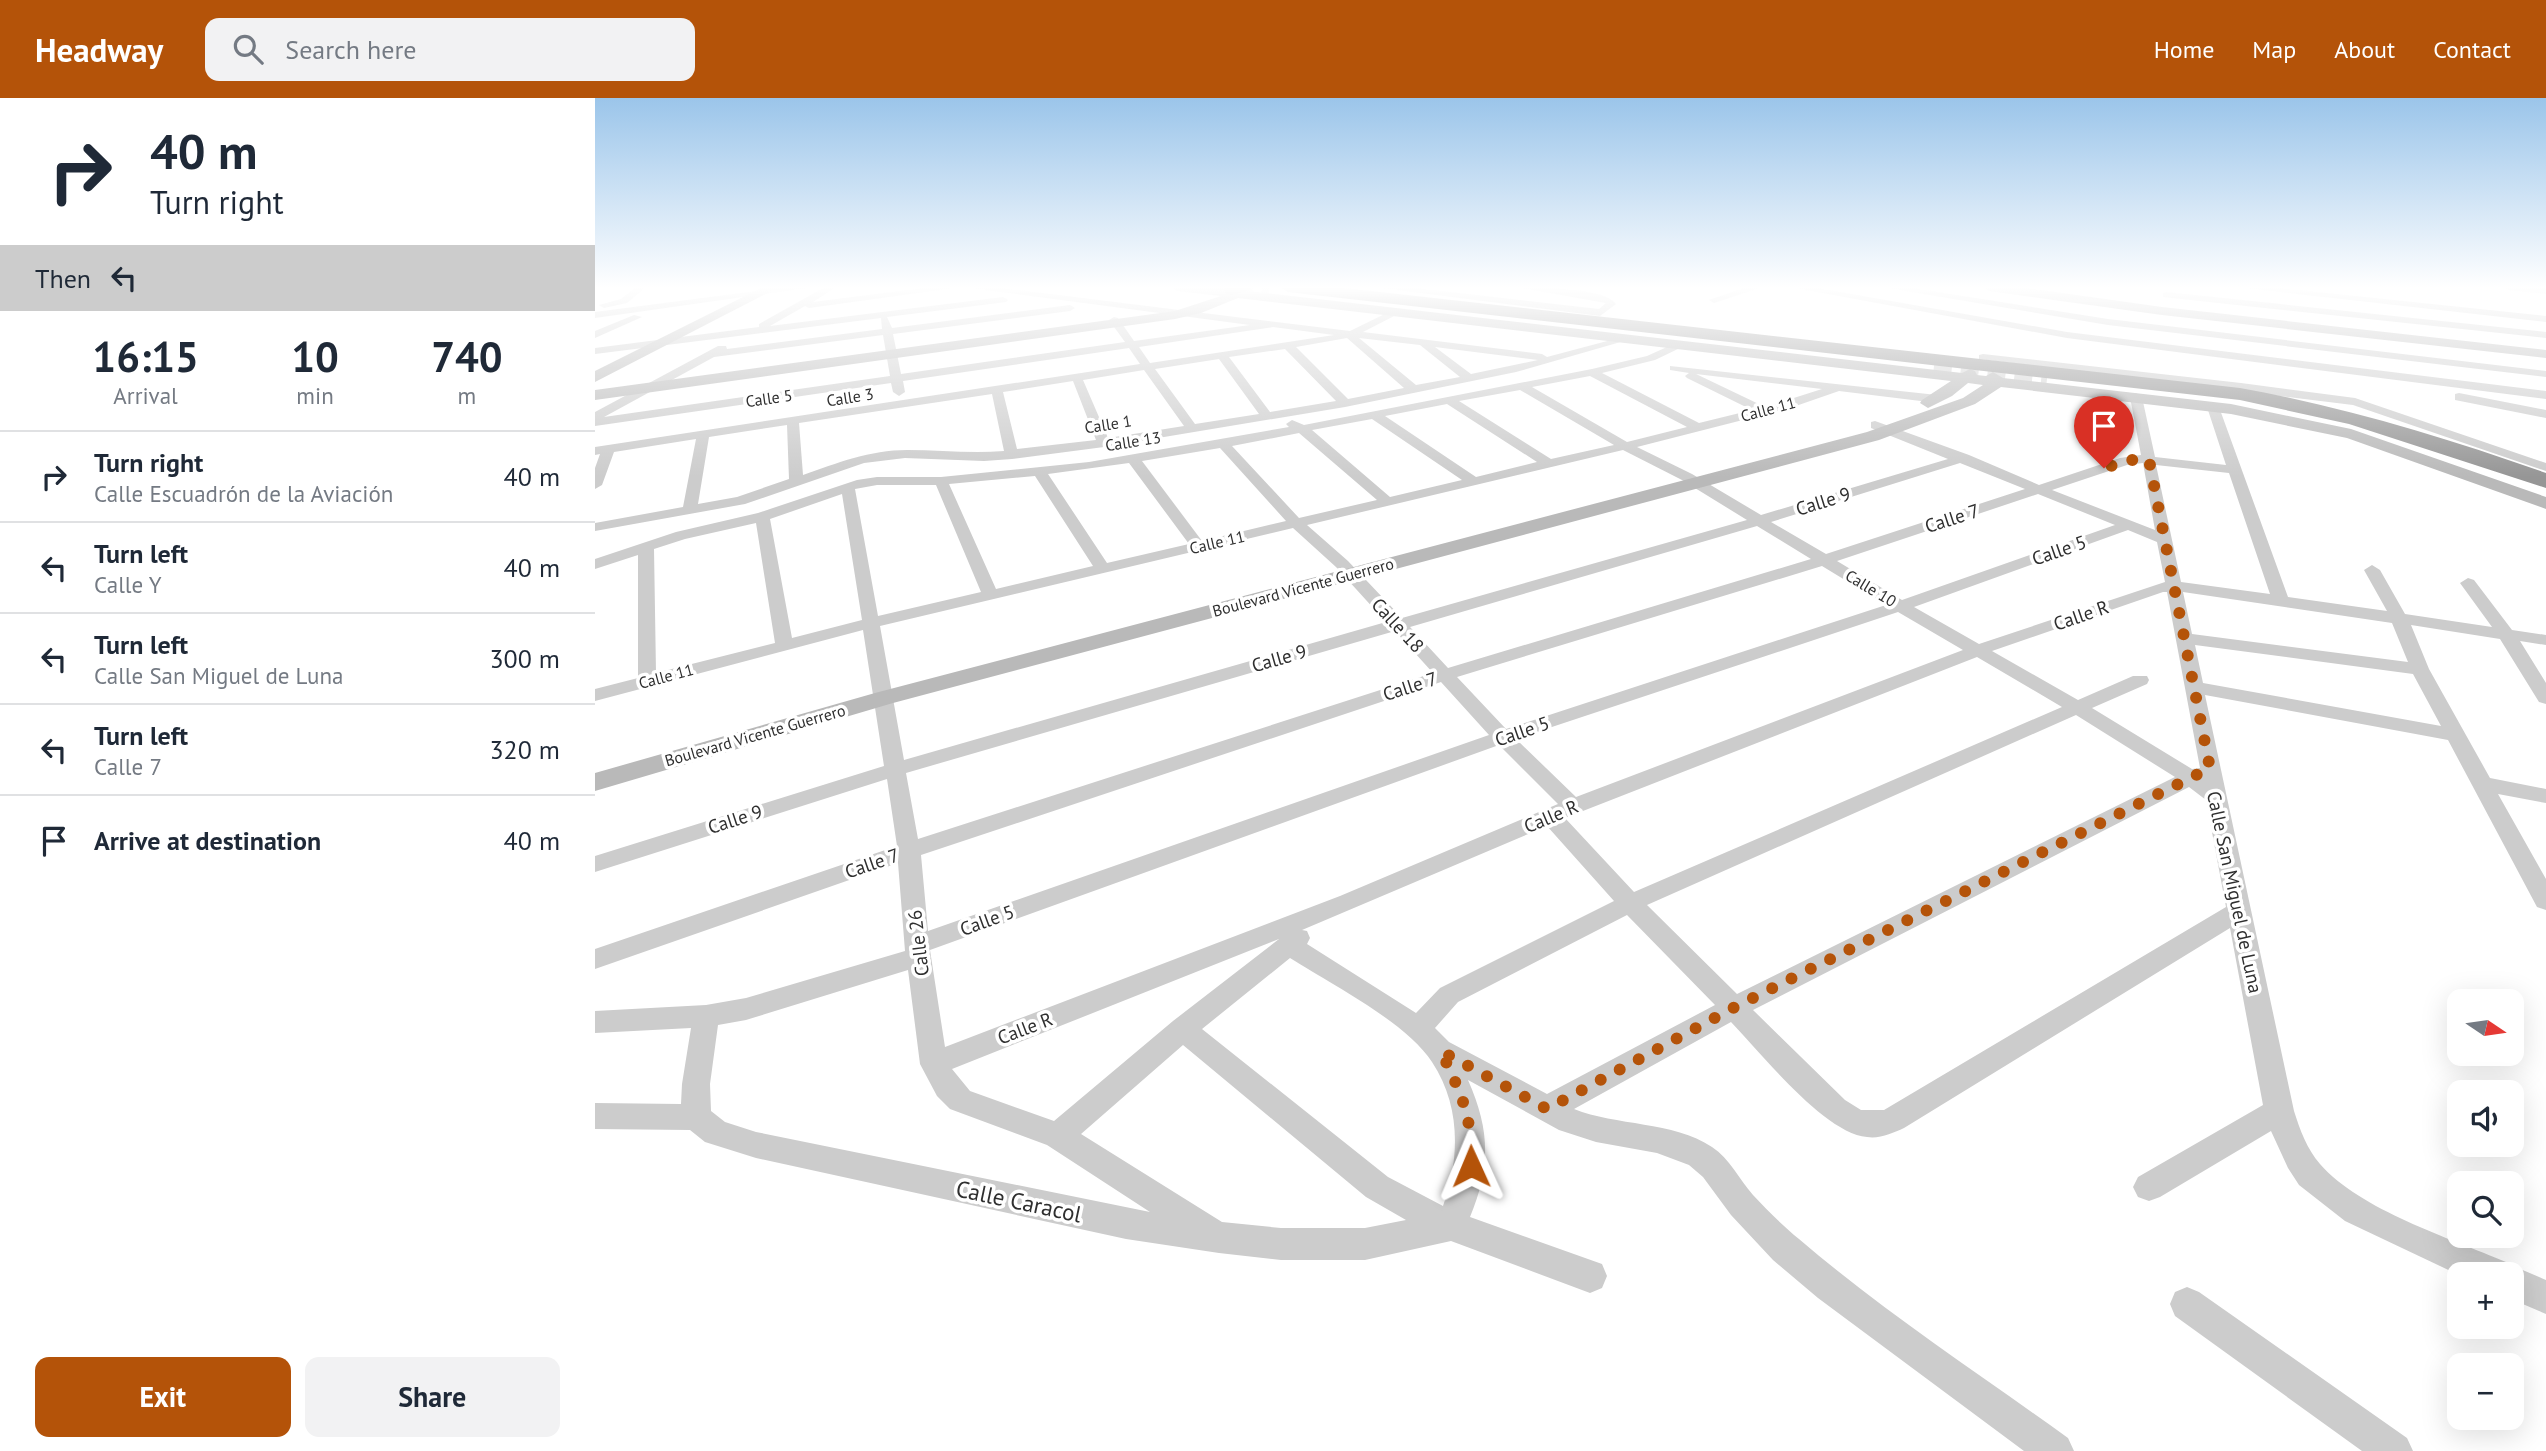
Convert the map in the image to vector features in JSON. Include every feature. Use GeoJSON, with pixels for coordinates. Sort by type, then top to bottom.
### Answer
{"type":"FeatureCollection","features":[{"type":"Feature","properties":{"kind":"highway"},"geometry":{"type":"LineString","coordinates":[[1780,350],[1972,367]]}},
{"type":"Feature","properties":{"kind":"highway"},"geometry":{"type":"LineString","coordinates":[[1829,350],[2234,400],[2306,413],[2411,441],[2546,489]]}},
{"type":"Feature","properties":{"kind":"highway"},"geometry":{"type":"LineString","coordinates":[[2043,377],[2269,398],[2348,415],[2546,478]]}},
{"type":"Feature","properties":{"kind":"street"},"geometry":{"type":"LineString","coordinates":[[595,369],[633,350]]}},
{"type":"Feature","properties":{"kind":"street"},"geometry":{"type":"LineString","coordinates":[[595,377],[647,350]]}},
{"type":"Feature","properties":{"kind":"street"},"geometry":{"type":"LineString","coordinates":[[595,420],[718,350]]}},
{"type":"Feature","properties":{"kind":"street"},"geometry":{"type":"LineString","coordinates":[[711,354],[741,350]]}},
{"type":"Feature","properties":{"kind":"street"},"geometry":{"type":"LineString","coordinates":[[595,393],[906,350]]}},
{"type":"Feature","properties":{"kind":"street","name":"Calle 5"},"geometry":{"type":"LineString","coordinates":[[595,420],[1098,350]]}},
{"type":"Feature","properties":{"kind":"street"},"geometry":{"type":"LineString","coordinates":[[1137,350],[1192,429]]}},
{"type":"Feature","properties":{"kind":"street","name":"Calle 3"},"geometry":{"type":"LineString","coordinates":[[602,450],[1257,350]]}},
{"type":"Feature","properties":{"kind":"street"},"geometry":{"type":"LineString","coordinates":[[1293,350],[1345,403]]}},
{"type":"Feature","properties":{"kind":"street"},"geometry":{"type":"LineString","coordinates":[[1369,350],[1413,389]]}},
{"type":"Feature","properties":{"kind":"street"},"geometry":{"type":"LineString","coordinates":[[1433,350],[1469,378]]}},
{"type":"Feature","properties":{"kind":"street"},"geometry":{"type":"LineString","coordinates":[[1487,350],[1557,359]]}},
{"type":"Feature","properties":{"kind":"street","name":"Calle 1"},"geometry":{"type":"LineString","coordinates":[[595,527],[752,497],[854,461],[892,454],[984,457],[1104,443],[1345,403],[1557,359],[1581,350]]}},
{"type":"Feature","properties":{"kind":"street","name":"Calle 13"},"geometry":{"type":"LineString","coordinates":[[595,564],[690,533],[762,517],[848,487],[877,481],[941,481],[1040,472],[1133,459],[1592,372],[1651,358],[1667,350]]}},
{"type":"Feature","properties":{"kind":"street"},"geometry":{"type":"LineString","coordinates":[[1747,350],[1972,367],[2355,402],[2546,467]]}},
{"type":"Feature","properties":{"kind":"street"},"geometry":{"type":"LineString","coordinates":[[2148,350],[2546,395]]}},
{"type":"Feature","properties":{"kind":"street"},"geometry":{"type":"LineString","coordinates":[[2339,350],[2546,374]]}},
{"type":"Feature","properties":{"kind":"street"},"geometry":{"type":"LineString","coordinates":[[2410,350],[2429,390],[2546,414]]}},
{"type":"Feature","properties":{"kind":"street"},"geometry":{"type":"LineString","coordinates":[[2512,350],[2546,354]]}},
{"type":"Feature","properties":{"kind":"street"},"geometry":{"type":"LineString","coordinates":[[892,352],[902,405]]}},
{"type":"Feature","properties":{"kind":"street"},"geometry":{"type":"LineString","coordinates":[[1222,356],[1267,416]]}},
{"type":"Feature","properties":{"kind":"street"},"geometry":{"type":"LineString","coordinates":[[1651,358],[1765,411]]}},
{"type":"Feature","properties":{"kind":"street"},"geometry":{"type":"LineString","coordinates":[[1972,367],[2136,397],[2295,421],[2351,434],[2546,503]]}},
{"type":"Feature","properties":{"kind":"street","name":"Boulevard Vicente Guerrero"},"geometry":{"type":"LineString","coordinates":[[1883,428],[1937,399],[1972,367]]}},
{"type":"Feature","properties":{"kind":"street","name":"Boulevard Vicente Guerrero"},"geometry":{"type":"LineString","coordinates":[[595,766],[1883,428],[1969,401],[1972,367]]}},
{"type":"Feature","properties":{"kind":"street"},"geometry":{"type":"LineString","coordinates":[[1674,368],[1937,399]]}},
{"type":"Feature","properties":{"kind":"street"},"geometry":{"type":"LineString","coordinates":[[1592,372],[1697,427]]}},
{"type":"Feature","properties":{"kind":"street"},"geometry":{"type":"LineString","coordinates":[[2043,377],[2307,418],[2405,445],[2546,496]]}},
{"type":"Feature","properties":{"kind":"street"},"geometry":{"type":"LineString","coordinates":[[1077,378],[1104,443]]}},
{"type":"Feature","properties":{"kind":"street","name":"Calle 10"},"geometry":{"type":"LineString","coordinates":[[1522,386],[1625,446],[1692,480],[1900,606],[2075,706],[2201,773]]}},
{"type":"Feature","properties":{"kind":"street","name":"Calle 11"},"geometry":{"type":"LineString","coordinates":[[595,695],[990,594],[1625,446],[1765,411],[1839,387]]}},
{"type":"Feature","properties":{"kind":"street"},"geometry":{"type":"LineString","coordinates":[[997,391],[1012,455]]}},
{"type":"Feature","properties":{"kind":"street","name":"Calle San Miguel de Luna"},"geometry":{"type":"LineString","coordinates":[[2136,397],[2196,687],[2201,773],[2216,797],[2279,1111],[2288,1139],[2316,1181],[2349,1204],[2385,1225],[2467,1262]]}},
{"type":"Feature","properties":{"kind":"street"},"geometry":{"type":"LineString","coordinates":[[1449,400],[1549,464]]}},
{"type":"Feature","properties":{"kind":"street"},"geometry":{"type":"LineString","coordinates":[[2213,407],[2281,602]]}},
{"type":"Feature","properties":{"kind":"street"},"geometry":{"type":"LineString","coordinates":[[1285,413],[1292,424],[1301,428],[1388,502]]}},
{"type":"Feature","properties":{"kind":"street"},"geometry":{"type":"LineString","coordinates":[[1375,415],[1474,482]]}},
{"type":"Feature","properties":{"kind":"street"},"geometry":{"type":"LineString","coordinates":[[793,421],[796,480]]}},
{"type":"Feature","properties":{"kind":"street"},"geometry":{"type":"LineString","coordinates":[[1883,428],[2167,540]]}},
{"type":"Feature","properties":{"kind":"street"},"geometry":{"type":"LineString","coordinates":[[690,510],[703,435]]}},
{"type":"Feature","properties":{"kind":"street","name":"Calle 18"},"geometry":{"type":"LineString","coordinates":[[1223,444],[1296,523],[1347,569],[1502,737],[1562,811],[1630,903],[1843,1117],[1855,1124],[1881,1125],[1894,1119],[2240,910]]}},
{"type":"Feature","properties":{"kind":"street"},"geometry":{"type":"LineString","coordinates":[[595,485],[602,450]]}},
{"type":"Feature","properties":{"kind":"street","name":"Calle 9"},"geometry":{"type":"LineString","coordinates":[[595,864],[896,769],[1758,521],[1964,458]]}},
{"type":"Feature","properties":{"kind":"street"},"geometry":{"type":"LineString","coordinates":[[1133,459],[1199,547]]}},
{"type":"Feature","properties":{"kind":"street","name":"Calle 7"},"geometry":{"type":"LineString","coordinates":[[595,960],[909,850],[1445,674],[1825,560],[2130,460],[2235,470]]}},
{"type":"Feature","properties":{"kind":"street"},"geometry":{"type":"LineString","coordinates":[[1040,472],[1102,568]]}},
{"type":"Feature","properties":{"kind":"street"},"geometry":{"type":"LineString","coordinates":[[941,481],[990,594]]}},
{"type":"Feature","properties":{"kind":"street","name":"Calle 26"},"geometry":{"type":"LineString","coordinates":[[848,487],[909,850],[918,951],[934,1063],[947,1087],[960,1100],[1058,1136],[1219,1237]]}},
{"type":"Feature","properties":{"kind":"street"},"geometry":{"type":"LineString","coordinates":[[762,517],[784,645]]}},
{"type":"Feature","properties":{"kind":"street","name":"Calle 5"},"geometry":{"type":"LineString","coordinates":[[595,1022],[706,1016],[785,999],[1502,737],[1900,606],[2129,525]]}},
{"type":"Feature","properties":{"kind":"street"},"geometry":{"type":"LineString","coordinates":[[646,546],[647,681]]}},
{"type":"Feature","properties":{"kind":"street"},"geometry":{"type":"LineString","coordinates":[[2372,570],[2399,618],[2420,669],[2546,901]]}},
{"type":"Feature","properties":{"kind":"street"},"geometry":{"type":"LineString","coordinates":[[2468,583],[2506,634],[2546,698]]}},
{"type":"Feature","properties":{"kind":"street"},"geometry":{"type":"LineString","coordinates":[[2175,586],[2546,640]]}},
{"type":"Feature","properties":{"kind":"street","name":"Calle R"},"geometry":{"type":"LineString","coordinates":[[934,1063],[1349,902],[1562,811],[1979,650],[2161,587],[2175,586]]}},
{"type":"Feature","properties":{"kind":"street"},"geometry":{"type":"LineString","coordinates":[[2186,639],[2420,669]]}},
{"type":"Feature","properties":{"kind":"street"},"geometry":{"type":"LineString","coordinates":[[1417,1029],[1449,995],[1630,903],[2075,706],[2140,680]]}},
{"type":"Feature","properties":{"kind":"street"},"geometry":{"type":"LineString","coordinates":[[2196,687],[2456,735]]}},
{"type":"Feature","properties":{"kind":"street","name":"Boulevard Vicente Guerrero"},"geometry":{"type":"LineString","coordinates":[[595,782],[883,691]]}},
{"type":"Feature","properties":{"kind":"street"},"geometry":{"type":"LineString","coordinates":[[1547,1109],[1733,1008],[2201,773]]}},
{"type":"Feature","properties":{"kind":"street"},"geometry":{"type":"LineString","coordinates":[[2484,784],[2546,796]]}},
{"type":"Feature","properties":{"kind":"street"},"geometry":{"type":"LineString","coordinates":[[1058,1136],[1183,1029],[1289,944],[1349,902]]}},
{"type":"Feature","properties":{"kind":"street"},"geometry":{"type":"LineString","coordinates":[[1289,944],[1417,1029],[1441,1051],[1569,1121],[1657,1140],[1699,1155],[1714,1167],[1742,1205],[1785,1249],[1821,1279],[2055,1451]]}},
{"type":"Feature","properties":{"kind":"street"},"geometry":{"type":"LineString","coordinates":[[595,1116],[696,1117],[696,1084],[706,1016]]}},
{"type":"Feature","properties":{"kind":"street"},"geometry":{"type":"LineString","coordinates":[[1183,1029],[1377,1187],[1411,1208],[1450,1226],[1590,1276]]}},
{"type":"Feature","properties":{"kind":"street"},"geometry":{"type":"LineString","coordinates":[[1441,1051],[1466,1105],[1472,1138],[1471,1166],[1465,1193],[1450,1226]]}},
{"type":"Feature","properties":{"kind":"street"},"geometry":{"type":"LineString","coordinates":[[2149,1187],[2279,1111]]}},
{"type":"Feature","properties":{"kind":"street","name":"Calle Caracol"},"geometry":{"type":"LineString","coordinates":[[696,1117],[716,1133],[810,1158],[1126,1224],[1281,1244],[1365,1244],[1450,1226]]}},
{"type":"Feature","properties":{"kind":"street"},"geometry":{"type":"LineString","coordinates":[[2524,1288],[2546,1297]]}},
{"type":"Feature","properties":{"kind":"street"},"geometry":{"type":"LineString","coordinates":[[2187,1304],[2394,1451]]}},
{"type":"Feature","properties":{"kind":"tunnel"},"geometry":{"type":"LineString","coordinates":[[1934,366],[2047,379]]}},
{"type":"Feature","properties":{"kind":"route"},"geometry":{"type":"LineString","coordinates":[[1471,1166],[1472,1138],[1466,1105],[1441,1051],[1547,1109],[1733,1008],[2210,768],[2167,540],[2149,460],[2130,460],[2104,468]]}}]}
